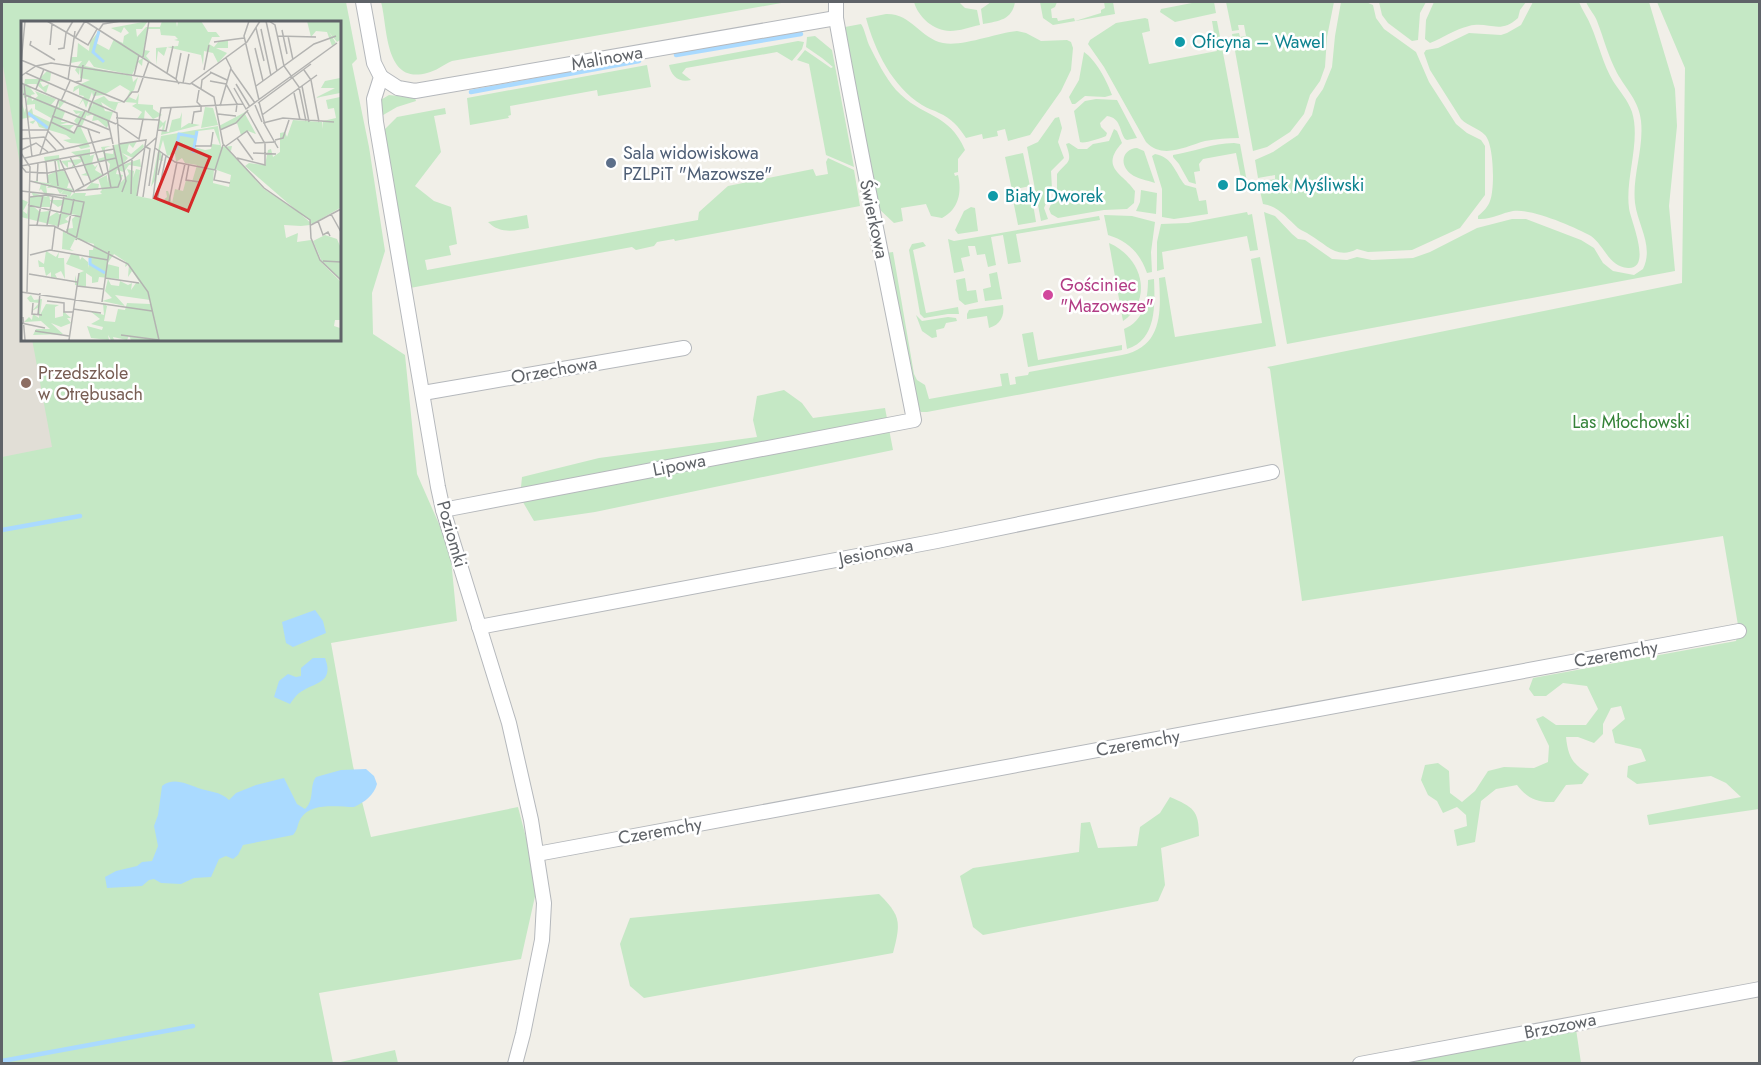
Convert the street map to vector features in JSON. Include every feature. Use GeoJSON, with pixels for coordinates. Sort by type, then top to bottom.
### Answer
{"type":"FeatureCollection","features":[{"type":"Feature","properties":{"kind":"street"},"geometry":{"type":"LineString","coordinates":[[363,2],[374,63],[381,77]]}},
{"type":"Feature","properties":{"kind":"street","name":"Świerkowa"},"geometry":{"type":"LineString","coordinates":[[836,2],[836,18],[870,205],[882,253],[914,420]]}},
{"type":"Feature","properties":{"kind":"street","name":"Malinowa"},"geometry":{"type":"LineString","coordinates":[[381,77],[398,88],[415,92],[836,18]]}},
{"type":"Feature","properties":{"kind":"street","name":"Poziomki"},"geometry":{"type":"LineString","coordinates":[[381,77],[374,99],[376,122],[443,510],[509,723],[531,820],[544,903],[542,939],[523,1034],[514,1064]]}},
{"type":"Feature","properties":{"kind":"street","name":"Orzechowa"},"geometry":{"type":"LineString","coordinates":[[423,393],[684,348]]}},
{"type":"Feature","properties":{"kind":"street","name":"Lipowa"},"geometry":{"type":"LineString","coordinates":[[443,510],[914,420]]}},
{"type":"Feature","properties":{"kind":"street","name":"Jesionowa"},"geometry":{"type":"LineString","coordinates":[[479,627],[937,541],[1272,472]]}},
{"type":"Feature","properties":{"kind":"street","name":"Czeremchy"},"geometry":{"type":"LineString","coordinates":[[537,854],[1739,631]]}},
{"type":"Feature","properties":{"kind":"street","name":"Brzozowa"},"geometry":{"type":"LineString","coordinates":[[1360,1064],[1760,989]]}},
{"type":"Feature","properties":{"kind":"shaded area"},"geometry":{"type":"Polygon","coordinates":[[[2,34],[21,145],[21,340],[57,340],[87,505],[2,521],[2,34]]]}},
{"type":"Feature","properties":{"kind":"green space"},"geometry":{"type":"Polygon","coordinates":[[[2,2],[346,2],[357,59],[352,64],[369,147],[385,251],[372,293],[373,334],[405,355],[417,474],[450,549],[457,621],[331,643],[353,766],[371,837],[518,807],[538,883],[521,959],[319,993],[333,1063],[2,1064],[2,457],[52,447],[32,340],[340,340],[340,21],[21,21],[21,170],[2,60],[2,2]]]}},
{"type":"Feature","properties":{"kind":"green space"},"geometry":{"type":"Polygon","coordinates":[[[381,2],[787,2],[452,61],[427,73],[413,74],[403,70],[395,62],[387,39],[381,2]]]}},
{"type":"Feature","properties":{"kind":"green space"},"geometry":{"type":"Polygon","coordinates":[[[914,2],[959,2],[965,8],[977,10],[980,25],[954,31],[938,29],[923,18],[914,2]]]}},
{"type":"Feature","properties":{"kind":"green space"},"geometry":{"type":"Polygon","coordinates":[[[991,2],[1015,2],[1011,13],[1004,19],[983,24],[981,9],[991,2]]]}},
{"type":"Feature","properties":{"kind":"green space"},"geometry":{"type":"Polygon","coordinates":[[[1040,2],[1057,2],[1051,9],[1052,18],[1057,18],[1058,21],[1074,18],[1075,21],[1101,13],[1101,10],[1105,8],[1104,2],[1113,2],[1115,14],[1053,25],[1043,18],[1040,2]]]}},
{"type":"Feature","properties":{"kind":"green space"},"geometry":{"type":"Polygon","coordinates":[[[1197,2],[1214,2],[1216,13],[1175,22],[1160,12],[1161,9],[1197,2]]]}},
{"type":"Feature","properties":{"kind":"green space"},"geometry":{"type":"Polygon","coordinates":[[[1226,2],[1334,2],[1327,37],[1325,67],[1320,81],[1310,95],[1304,114],[1290,132],[1267,147],[1253,151],[1232,34],[1239,33],[1240,37],[1246,36],[1244,25],[1238,25],[1239,30],[1232,31],[1226,2]]]}},
{"type":"Feature","properties":{"kind":"green space"},"geometry":{"type":"Polygon","coordinates":[[[1341,2],[1366,2],[1373,5],[1376,18],[1384,29],[1416,52],[1429,82],[1456,124],[1481,140],[1485,146],[1485,195],[1460,228],[1412,250],[1368,252],[1357,249],[1350,252],[1338,252],[1298,228],[1278,210],[1263,204],[1258,182],[1275,179],[1275,175],[1258,178],[1255,160],[1273,152],[1298,135],[1312,115],[1316,99],[1332,67],[1341,2]]]}},
{"type":"Feature","properties":{"kind":"green space"},"geometry":{"type":"Polygon","coordinates":[[[1379,2],[1426,2],[1420,13],[1418,40],[1412,41],[1388,23],[1382,15],[1379,2]]]}},
{"type":"Feature","properties":{"kind":"green space"},"geometry":{"type":"Polygon","coordinates":[[[1434,2],[1526,2],[1518,18],[1506,26],[1469,26],[1430,43],[1425,39],[1426,20],[1434,2]]]}},
{"type":"Feature","properties":{"kind":"green space"},"geometry":{"type":"Polygon","coordinates":[[[1533,2],[1579,2],[1590,23],[1610,75],[1632,112],[1635,135],[1628,196],[1640,252],[1639,261],[1635,266],[1621,267],[1611,260],[1591,236],[1564,223],[1531,212],[1513,211],[1478,219],[1492,195],[1493,167],[1488,140],[1485,135],[1461,119],[1430,70],[1424,53],[1426,50],[1438,48],[1469,33],[1501,35],[1507,33],[1521,25],[1533,2]]]}},
{"type":"Feature","properties":{"kind":"green space"},"geometry":{"type":"Polygon","coordinates":[[[1586,2],[1649,2],[1675,89],[1677,126],[1669,206],[1675,271],[1287,344],[1264,212],[1275,216],[1298,239],[1305,240],[1332,259],[1413,258],[1477,228],[1512,219],[1526,219],[1581,240],[1594,248],[1603,263],[1613,271],[1634,275],[1643,269],[1647,252],[1635,203],[1635,183],[1641,142],[1640,114],[1635,101],[1614,67],[1596,19],[1586,2]]]}},
{"type":"Feature","properties":{"kind":"green space","name":"Las Młochowski"},"geometry":{"type":"Polygon","coordinates":[[[1657,2],[1759,2],[1759,809],[1649,825],[1647,815],[1741,797],[1726,783],[1711,776],[1637,784],[1627,777],[1628,766],[1646,761],[1641,749],[1615,743],[1612,730],[1625,719],[1621,706],[1611,708],[1603,724],[1603,734],[1594,743],[1578,737],[1566,737],[1572,759],[1589,774],[1582,784],[1566,785],[1554,802],[1533,799],[1517,785],[1496,789],[1481,801],[1475,842],[1457,846],[1454,830],[1467,826],[1466,815],[1457,807],[1443,813],[1437,801],[1428,795],[1421,780],[1425,765],[1438,763],[1449,771],[1450,793],[1462,802],[1475,791],[1488,771],[1504,767],[1534,768],[1548,762],[1549,746],[1536,719],[1543,716],[1556,725],[1586,725],[1598,709],[1587,686],[1563,683],[1546,696],[1534,696],[1529,689],[1533,678],[1736,641],[1739,631],[1723,536],[1302,601],[1270,369],[1267,367],[1682,283],[1685,68],[1657,2]]]}},
{"type":"Feature","properties":{"kind":"green space"},"geometry":{"type":"Polygon","coordinates":[[[886,14],[902,17],[928,36],[943,43],[960,43],[1017,31],[1041,41],[1067,40],[1071,42],[1073,48],[1071,70],[1061,91],[1030,135],[1008,141],[1005,129],[997,131],[998,136],[983,139],[982,134],[966,138],[951,120],[911,97],[893,78],[874,43],[866,18],[886,14]]]}},
{"type":"Feature","properties":{"kind":"green space"},"geometry":{"type":"Polygon","coordinates":[[[1148,19],[1150,31],[1142,33],[1149,64],[1217,51],[1212,21],[1217,21],[1239,138],[1205,141],[1167,151],[1153,147],[1146,142],[1104,67],[1088,44],[1090,40],[1116,23],[1148,19]]]}},
{"type":"Feature","properties":{"kind":"green space"},"geometry":{"type":"Polygon","coordinates":[[[861,24],[878,63],[896,90],[916,106],[943,122],[959,138],[965,150],[958,159],[958,172],[954,173],[955,176],[958,175],[959,181],[958,200],[952,210],[942,218],[931,216],[926,204],[901,208],[903,221],[894,223],[878,208],[845,27],[861,24]]]}},
{"type":"Feature","properties":{"kind":"green space"},"geometry":{"type":"Polygon","coordinates":[[[815,36],[832,50],[854,167],[826,155],[809,64],[797,60],[805,50],[831,68],[833,67],[806,47],[807,37],[815,36]]]}},
{"type":"Feature","properties":{"kind":"green space"},"geometry":{"type":"Polygon","coordinates":[[[798,41],[804,42],[802,49],[792,61],[777,52],[686,68],[682,73],[691,80],[676,78],[669,65],[798,41]]]}},
{"type":"Feature","properties":{"kind":"green space"},"geometry":{"type":"Polygon","coordinates":[[[1084,52],[1101,71],[1112,95],[1085,96],[1072,104],[1069,97],[1079,80],[1084,52]]]}},
{"type":"Feature","properties":{"kind":"green space"},"geometry":{"type":"Polygon","coordinates":[[[647,65],[651,87],[598,96],[597,90],[510,106],[509,118],[470,125],[467,98],[647,65]]]}},
{"type":"Feature","properties":{"kind":"green space"},"geometry":{"type":"Polygon","coordinates":[[[389,95],[415,98],[416,101],[397,107],[378,118],[379,101],[389,95]]]}},
{"type":"Feature","properties":{"kind":"green space"},"geometry":{"type":"Polygon","coordinates":[[[1117,100],[1137,138],[1125,139],[1115,119],[1107,116],[1100,123],[1107,133],[1106,136],[1089,142],[1080,142],[1074,111],[1085,101],[1117,100]]]}},
{"type":"Feature","properties":{"kind":"green space"},"geometry":{"type":"Polygon","coordinates":[[[445,108],[446,114],[434,116],[441,152],[415,186],[434,201],[451,207],[457,244],[449,246],[451,255],[425,260],[427,270],[698,220],[699,212],[728,186],[813,169],[816,176],[828,174],[826,162],[828,158],[854,170],[860,206],[675,241],[674,239],[657,242],[654,246],[636,250],[632,247],[410,288],[383,131],[397,117],[445,108]]]}},
{"type":"Feature","properties":{"kind":"green space"},"geometry":{"type":"Polygon","coordinates":[[[1059,117],[1062,128],[1058,142],[1064,158],[1051,171],[1052,189],[1044,208],[1048,219],[1041,221],[1027,147],[1038,142],[1055,118],[1059,117]]]}},
{"type":"Feature","properties":{"kind":"green space"},"geometry":{"type":"Polygon","coordinates":[[[1114,129],[1122,143],[1113,159],[1113,165],[1135,191],[1134,203],[1127,209],[1104,210],[1058,218],[1051,214],[1049,209],[1057,190],[1057,174],[1069,159],[1066,144],[1069,143],[1078,149],[1087,149],[1093,144],[1109,141],[1114,129]]]}},
{"type":"Feature","properties":{"kind":"green space"},"geometry":{"type":"Polygon","coordinates":[[[1240,144],[1247,182],[1242,183],[1236,153],[1203,159],[1199,164],[1200,171],[1194,172],[1196,184],[1189,182],[1173,157],[1173,155],[1211,146],[1240,144]]]}},
{"type":"Feature","properties":{"kind":"green space"},"geometry":{"type":"Polygon","coordinates":[[[1137,148],[1144,151],[1155,183],[1133,176],[1127,170],[1124,162],[1125,154],[1137,148]]]}},
{"type":"Feature","properties":{"kind":"green space"},"geometry":{"type":"Polygon","coordinates":[[[1023,153],[1030,186],[1012,190],[1005,157],[1023,153]]]}},
{"type":"Feature","properties":{"kind":"green space"},"geometry":{"type":"Polygon","coordinates":[[[1155,154],[1170,162],[1185,185],[1196,188],[1199,201],[1206,200],[1208,214],[1174,219],[1162,217],[1162,189],[1152,156],[1155,154]]]}},
{"type":"Feature","properties":{"kind":"green space"},"geometry":{"type":"Polygon","coordinates":[[[1141,190],[1157,193],[1156,214],[1136,211],[1140,202],[1141,190]]]}},
{"type":"Feature","properties":{"kind":"green space"},"geometry":{"type":"Polygon","coordinates":[[[1031,192],[1036,222],[1018,225],[1012,195],[1031,192]]]}},
{"type":"Feature","properties":{"kind":"green space"},"geometry":{"type":"Polygon","coordinates":[[[971,207],[975,208],[978,231],[958,234],[955,230],[964,211],[971,207]]]}},
{"type":"Feature","properties":{"kind":"green space"},"geometry":{"type":"Polygon","coordinates":[[[1247,212],[1248,215],[1252,214],[1258,250],[1250,251],[1247,236],[1162,252],[1164,269],[1157,271],[1157,242],[1161,224],[1188,223],[1247,212]]]}},
{"type":"Feature","properties":{"kind":"green space"},"geometry":{"type":"Polygon","coordinates":[[[527,215],[529,228],[513,231],[502,230],[488,222],[527,215]]]}},
{"type":"Feature","properties":{"kind":"green space"},"geometry":{"type":"Polygon","coordinates":[[[1104,215],[1132,216],[1155,222],[1151,252],[1152,272],[1147,273],[1141,259],[1127,244],[1108,235],[1104,215]]]}},
{"type":"Feature","properties":{"kind":"green space"},"geometry":{"type":"Polygon","coordinates":[[[1099,216],[1100,220],[1016,234],[1021,262],[1008,264],[1003,235],[991,237],[996,265],[988,267],[985,254],[977,255],[975,246],[968,246],[970,256],[961,258],[964,271],[954,273],[948,239],[954,241],[1099,216]]]}},
{"type":"Feature","properties":{"kind":"green space"},"geometry":{"type":"Polygon","coordinates":[[[923,242],[926,246],[913,250],[926,313],[958,307],[959,314],[924,318],[920,314],[909,250],[912,244],[923,242]]]}},
{"type":"Feature","properties":{"kind":"green space"},"geometry":{"type":"Polygon","coordinates":[[[1109,243],[1129,258],[1140,279],[1139,302],[1133,312],[1123,321],[1109,243]]]}},
{"type":"Feature","properties":{"kind":"green space"},"geometry":{"type":"Polygon","coordinates":[[[893,252],[914,374],[917,380],[925,385],[929,399],[1002,386],[1000,374],[1008,373],[1010,385],[1016,384],[1015,377],[1028,375],[1029,372],[1135,351],[1145,344],[1157,326],[1160,303],[1159,278],[1165,277],[1175,337],[1262,323],[1251,259],[1260,257],[1276,346],[921,412],[917,408],[886,253],[893,252]]]}},
{"type":"Feature","properties":{"kind":"green space"},"geometry":{"type":"Polygon","coordinates":[[[997,272],[1002,299],[985,301],[983,289],[991,287],[989,274],[997,272]]]}},
{"type":"Feature","properties":{"kind":"green space"},"geometry":{"type":"Polygon","coordinates":[[[965,278],[967,291],[976,290],[978,302],[965,305],[959,300],[956,280],[965,278]]]}},
{"type":"Feature","properties":{"kind":"green space"},"geometry":{"type":"Polygon","coordinates":[[[1154,279],[1154,310],[1149,329],[1144,338],[1127,349],[1124,329],[1136,321],[1144,309],[1148,280],[1154,279]]]}},
{"type":"Feature","properties":{"kind":"green space"},"geometry":{"type":"Polygon","coordinates":[[[1003,305],[1001,320],[993,327],[989,328],[987,316],[967,319],[969,310],[1003,305]]]}},
{"type":"Feature","properties":{"kind":"green space"},"geometry":{"type":"Polygon","coordinates":[[[916,315],[922,321],[948,317],[956,318],[957,321],[946,323],[944,328],[936,330],[937,337],[932,338],[922,331],[916,315]]]}},
{"type":"Feature","properties":{"kind":"green space"},"geometry":{"type":"Polygon","coordinates":[[[1033,332],[1038,360],[1122,345],[1122,350],[1028,367],[1022,334],[1033,332]]]}},
{"type":"Feature","properties":{"kind":"green space"},"geometry":{"type":"Polygon","coordinates":[[[784,390],[802,403],[813,418],[885,408],[893,450],[595,512],[534,521],[520,497],[522,477],[599,458],[757,437],[753,420],[757,396],[784,390]]]}},
{"type":"Feature","properties":{"kind":"green space"},"geometry":{"type":"Polygon","coordinates":[[[1170,797],[1193,810],[1198,820],[1199,836],[1161,848],[1165,885],[1158,901],[983,935],[973,927],[960,876],[973,868],[1079,852],[1081,823],[1090,822],[1098,848],[1137,846],[1140,827],[1160,813],[1170,797]]]}},
{"type":"Feature","properties":{"kind":"green space"},"geometry":{"type":"Polygon","coordinates":[[[879,894],[892,908],[897,920],[898,927],[893,953],[644,998],[630,986],[620,944],[630,918],[879,894]]]}},
{"type":"Feature","properties":{"kind":"green space"},"geometry":{"type":"Polygon","coordinates":[[[1576,1029],[1581,1063],[1398,1064],[1576,1029]]]}},
{"type":"Feature","properties":{"kind":"green space"},"geometry":{"type":"Polygon","coordinates":[[[395,1050],[398,1063],[336,1063],[395,1050]]]}},
{"type":"Feature","properties":{"kind":"water"},"geometry":{"type":"Polygon","coordinates":[[[315,610],[323,621],[326,633],[293,647],[286,643],[282,622],[315,610]]]}},
{"type":"Feature","properties":{"kind":"water"},"geometry":{"type":"Polygon","coordinates":[[[313,658],[325,658],[327,674],[324,679],[301,691],[290,704],[274,697],[279,681],[288,674],[301,676],[301,668],[313,658]]]}},
{"type":"Feature","properties":{"kind":"water"},"geometry":{"type":"Polygon","coordinates":[[[366,769],[374,776],[377,784],[374,792],[365,800],[354,807],[325,806],[305,813],[293,835],[243,845],[233,859],[226,856],[219,859],[211,877],[194,878],[181,884],[161,883],[154,879],[142,886],[107,888],[105,877],[116,871],[137,866],[142,862],[152,861],[158,846],[154,826],[162,786],[166,783],[184,783],[218,793],[229,800],[236,793],[256,785],[284,778],[297,804],[305,809],[310,801],[316,777],[341,770],[366,769]]]}},
{"type":"Feature","properties":{"kind":"waterway"},"geometry":{"type":"LineString","coordinates":[[676,55],[801,34]]}},
{"type":"Feature","properties":{"kind":"waterway"},"geometry":{"type":"LineString","coordinates":[[471,92],[639,61]]}},
{"type":"Feature","properties":{"kind":"waterway"},"geometry":{"type":"LineString","coordinates":[[2,530],[80,516]]}},
{"type":"Feature","properties":{"kind":"waterway"},"geometry":{"type":"LineString","coordinates":[[2,1061],[193,1026]]}},
{"type":"Feature","properties":{"kind":"place","name":"Oficyna – Wawel"},"geometry":{"type":"Point","coordinates":[1180,42]}},
{"type":"Feature","properties":{"kind":"place","name":"Sala widowiskowa PZLPiT \"Mazowsze\""},"geometry":{"type":"Point","coordinates":[611,163]}},
{"type":"Feature","properties":{"kind":"place","name":"Domek Myśliwski"},"geometry":{"type":"Point","coordinates":[1223,185]}},
{"type":"Feature","properties":{"kind":"place","name":"Biały Dworek"},"geometry":{"type":"Point","coordinates":[993,196]}},
{"type":"Feature","properties":{"kind":"place","name":"Gościniec \"Mazowsze\""},"geometry":{"type":"Point","coordinates":[1048,295]}},
{"type":"Feature","properties":{"kind":"place","name":"Przedszkole w Otrębusach"},"geometry":{"type":"Point","coordinates":[26,383]}}]}
